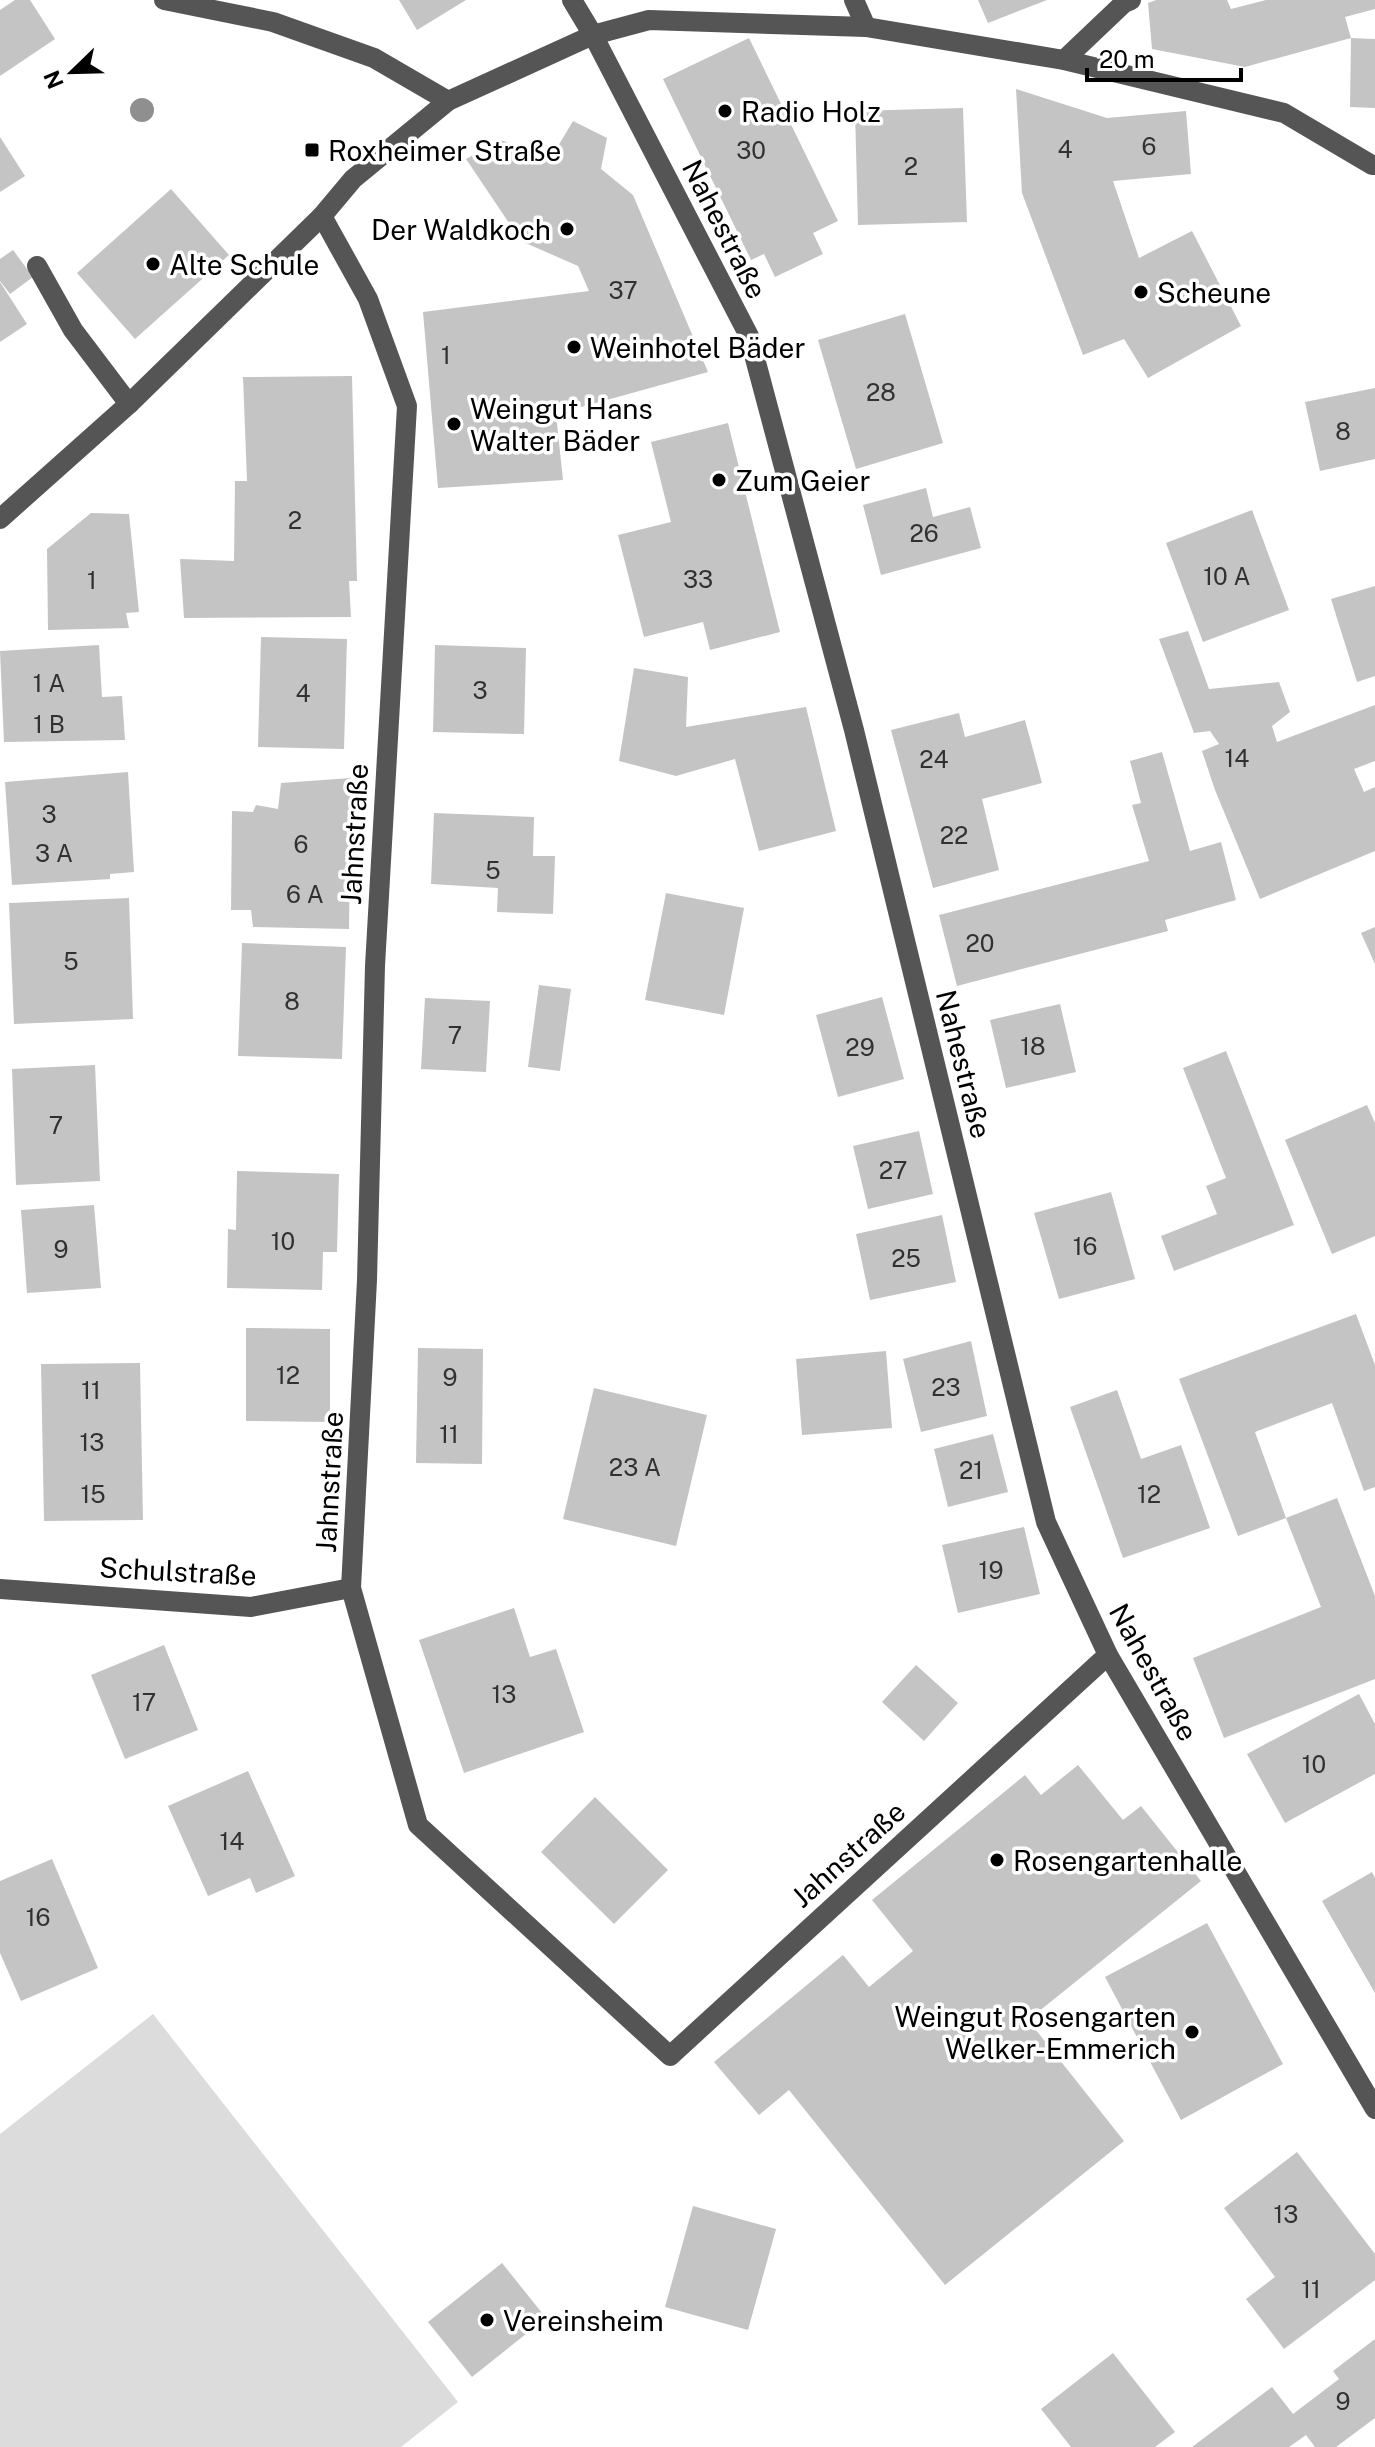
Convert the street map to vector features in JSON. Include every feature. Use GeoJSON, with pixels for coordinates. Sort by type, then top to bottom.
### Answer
{"type":"FeatureCollection","features":[{"type":"Feature","properties":{"kind":"street"},"geometry":{"type":"LineString","coordinates":[[164,0],[273,22],[360,52],[448,101]]}},
{"type":"Feature","properties":{"kind":"street","name":"Nahestraße"},"geometry":{"type":"LineString","coordinates":[[572,0],[749,336],[854,730],[1046,1522],[1108,1655],[1375,2109]]}},
{"type":"Feature","properties":{"kind":"street"},"geometry":{"type":"LineString","coordinates":[[854,0],[866,27]]}},
{"type":"Feature","properties":{"kind":"street"},"geometry":{"type":"LineString","coordinates":[[1064,60],[1126,1]]}},
{"type":"Feature","properties":{"kind":"street"},"geometry":{"type":"LineString","coordinates":[[0,519],[129,404],[322,216],[353,179],[448,101],[593,35],[649,20],[866,27],[1064,60],[1284,113],[1374,169]]}},
{"type":"Feature","properties":{"kind":"street","name":"Jahnstraße"},"geometry":{"type":"LineString","coordinates":[[322,216],[368,299],[407,406],[375,966],[367,1280],[351,1588],[418,1825],[670,2056],[1108,1655]]}},
{"type":"Feature","properties":{"kind":"street"},"geometry":{"type":"LineString","coordinates":[[37,266],[73,330],[129,404]]}},
{"type":"Feature","properties":{"kind":"street","name":"Schulstraße"},"geometry":{"type":"LineString","coordinates":[[0,1589],[251,1607],[351,1588]]}},
{"type":"Feature","properties":{"kind":"shaded area"},"geometry":{"type":"Polygon","coordinates":[[[153,2014],[458,2402],[401,2447],[0,2447],[0,2134],[153,2014]]]}},
{"type":"Feature","properties":{"kind":"building"},"geometry":{"type":"Polygon","coordinates":[[[15,0],[30,0],[55,39],[0,76],[0,10],[15,0]]]}},
{"type":"Feature","properties":{"kind":"building"},"geometry":{"type":"Polygon","coordinates":[[[399,0],[466,0],[417,30],[399,0]]]}},
{"type":"Feature","properties":{"kind":"building"},"geometry":{"type":"Polygon","coordinates":[[[978,0],[1047,0],[988,23],[978,0]]]}},
{"type":"Feature","properties":{"kind":"building"},"geometry":{"type":"Polygon","coordinates":[[[1156,0],[1227,0],[1231,9],[1266,0],[1375,0],[1375,9],[1345,17],[1351,38],[1245,67],[1152,49],[1148,3],[1156,0]]]}},
{"type":"Feature","properties":{"kind":"building"},"geometry":{"type":"Polygon","coordinates":[[[749,38],[838,221],[813,233],[823,254],[775,277],[764,254],[751,260],[663,79],[749,38]]]}},
{"type":"Feature","properties":{"kind":"building"},"geometry":{"type":"Polygon","coordinates":[[[1351,38],[1375,39],[1375,108],[1350,107],[1351,38]]]}},
{"type":"Feature","properties":{"kind":"building","name":"Scheune"},"geometry":{"type":"Polygon","coordinates":[[[1016,89],[1107,118],[1186,111],[1191,174],[1113,181],[1139,258],[1192,231],[1241,326],[1148,378],[1124,339],[1083,355],[1022,193],[1016,89]]]}},
{"type":"Feature","properties":{"kind":"building"},"geometry":{"type":"Polygon","coordinates":[[[963,108],[967,222],[858,225],[855,111],[963,108]]]}},
{"type":"Feature","properties":{"kind":"building"},"geometry":{"type":"Polygon","coordinates":[[[573,121],[607,138],[601,169],[633,195],[708,372],[556,414],[563,480],[438,488],[423,312],[589,291],[578,266],[521,241],[466,159],[501,140],[551,158],[573,121]]]}},
{"type":"Feature","properties":{"kind":"building"},"geometry":{"type":"Polygon","coordinates":[[[0,137],[25,176],[0,192],[0,137]]]}},
{"type":"Feature","properties":{"kind":"building","name":"Alte Schule"},"geometry":{"type":"Polygon","coordinates":[[[171,189],[229,255],[135,339],[77,273],[171,189]]]}},
{"type":"Feature","properties":{"kind":"building"},"geometry":{"type":"Polygon","coordinates":[[[13,250],[33,277],[10,294],[0,281],[0,259],[13,250]]]}},
{"type":"Feature","properties":{"kind":"building"},"geometry":{"type":"Polygon","coordinates":[[[0,282],[27,324],[0,342],[0,282]]]}},
{"type":"Feature","properties":{"kind":"building"},"geometry":{"type":"Polygon","coordinates":[[[905,314],[943,443],[856,469],[818,340],[905,314]]]}},
{"type":"Feature","properties":{"kind":"building"},"geometry":{"type":"Polygon","coordinates":[[[352,376],[357,581],[349,581],[351,617],[184,618],[180,559],[234,561],[235,481],[247,481],[243,377],[352,376]]]}},
{"type":"Feature","properties":{"kind":"building"},"geometry":{"type":"Polygon","coordinates":[[[1375,388],[1375,459],[1320,471],[1305,402],[1375,388]]]}},
{"type":"Feature","properties":{"kind":"building"},"geometry":{"type":"Polygon","coordinates":[[[728,423],[780,632],[710,650],[703,622],[644,637],[618,535],[671,522],[651,442],[728,423]]]}},
{"type":"Feature","properties":{"kind":"building"},"geometry":{"type":"Polygon","coordinates":[[[926,488],[933,517],[970,507],[981,548],[881,575],[863,505],[926,488]]]}},
{"type":"Feature","properties":{"kind":"building"},"geometry":{"type":"Polygon","coordinates":[[[1252,510],[1289,610],[1203,642],[1166,543],[1252,510]]]}},
{"type":"Feature","properties":{"kind":"building"},"geometry":{"type":"Polygon","coordinates":[[[91,513],[129,514],[139,612],[126,613],[129,628],[48,630],[47,549],[91,513]]]}},
{"type":"Feature","properties":{"kind":"building"},"geometry":{"type":"Polygon","coordinates":[[[1375,586],[1375,676],[1357,682],[1331,599],[1375,586]]]}},
{"type":"Feature","properties":{"kind":"building"},"geometry":{"type":"Polygon","coordinates":[[[1188,631],[1209,689],[1279,682],[1290,712],[1272,726],[1277,742],[1375,705],[1375,761],[1354,769],[1364,792],[1375,787],[1375,851],[1260,899],[1202,751],[1219,744],[1210,731],[1194,733],[1159,639],[1188,631]]]}},
{"type":"Feature","properties":{"kind":"building"},"geometry":{"type":"Polygon","coordinates":[[[261,637],[347,639],[344,749],[258,747],[261,637]]]}},
{"type":"Feature","properties":{"kind":"building"},"geometry":{"type":"Polygon","coordinates":[[[99,645],[102,697],[122,696],[125,740],[4,742],[0,651],[99,645]]]}},
{"type":"Feature","properties":{"kind":"building"},"geometry":{"type":"Polygon","coordinates":[[[435,645],[526,648],[524,734],[433,732],[435,645]]]}},
{"type":"Feature","properties":{"kind":"building"},"geometry":{"type":"Polygon","coordinates":[[[634,668],[688,677],[686,727],[806,707],[836,831],[759,851],[735,759],[676,776],[619,761],[634,668]]]}},
{"type":"Feature","properties":{"kind":"building"},"geometry":{"type":"Polygon","coordinates":[[[959,713],[965,737],[1025,720],[1042,783],[982,799],[999,870],[933,888],[891,730],[959,713]]]}},
{"type":"Feature","properties":{"kind":"building"},"geometry":{"type":"Polygon","coordinates":[[[1162,752],[1190,851],[1221,842],[1236,900],[1165,920],[1168,931],[957,986],[939,915],[1149,861],[1132,805],[1141,803],[1130,761],[1162,752]]]}},
{"type":"Feature","properties":{"kind":"building"},"geometry":{"type":"Polygon","coordinates":[[[128,772],[134,872],[110,874],[110,879],[12,885],[5,782],[128,772]]]}},
{"type":"Feature","properties":{"kind":"building"},"geometry":{"type":"Polygon","coordinates":[[[351,778],[349,929],[253,927],[251,910],[231,910],[232,811],[253,812],[256,805],[278,809],[281,783],[351,778]]]}},
{"type":"Feature","properties":{"kind":"building"},"geometry":{"type":"Polygon","coordinates":[[[434,813],[534,817],[533,856],[555,856],[553,914],[497,912],[498,888],[431,884],[434,813]]]}},
{"type":"Feature","properties":{"kind":"building"},"geometry":{"type":"Polygon","coordinates":[[[666,893],[744,908],[724,1015],[645,1000],[666,893]]]}},
{"type":"Feature","properties":{"kind":"building"},"geometry":{"type":"Polygon","coordinates":[[[129,898],[133,1019],[14,1024],[9,903],[129,898]]]}},
{"type":"Feature","properties":{"kind":"building"},"geometry":{"type":"Polygon","coordinates":[[[1375,927],[1375,964],[1361,933],[1375,927]]]}},
{"type":"Feature","properties":{"kind":"building"},"geometry":{"type":"Polygon","coordinates":[[[242,943],[346,947],[342,1059],[238,1056],[242,943]]]}},
{"type":"Feature","properties":{"kind":"building"},"geometry":{"type":"Polygon","coordinates":[[[539,985],[571,989],[560,1071],[528,1067],[539,985]]]}},
{"type":"Feature","properties":{"kind":"building"},"geometry":{"type":"Polygon","coordinates":[[[882,997],[904,1079],[838,1097],[816,1015],[882,997]]]}},
{"type":"Feature","properties":{"kind":"building"},"geometry":{"type":"Polygon","coordinates":[[[425,998],[490,1001],[486,1072],[421,1069],[425,998]]]}},
{"type":"Feature","properties":{"kind":"building"},"geometry":{"type":"Polygon","coordinates":[[[1060,1004],[1076,1072],[1006,1088],[990,1020],[1060,1004]]]}},
{"type":"Feature","properties":{"kind":"building"},"geometry":{"type":"Polygon","coordinates":[[[1226,1051],[1294,1225],[1174,1271],[1161,1236],[1217,1214],[1206,1186],[1226,1178],[1183,1068],[1226,1051]]]}},
{"type":"Feature","properties":{"kind":"building"},"geometry":{"type":"Polygon","coordinates":[[[95,1065],[100,1181],[16,1185],[12,1069],[95,1065]]]}},
{"type":"Feature","properties":{"kind":"building"},"geometry":{"type":"Polygon","coordinates":[[[1367,1105],[1375,1123],[1375,1236],[1332,1254],[1285,1140],[1367,1105]]]}},
{"type":"Feature","properties":{"kind":"building"},"geometry":{"type":"Polygon","coordinates":[[[919,1131],[933,1194],[868,1209],[853,1146],[919,1131]]]}},
{"type":"Feature","properties":{"kind":"building"},"geometry":{"type":"Polygon","coordinates":[[[237,1171],[339,1174],[337,1252],[323,1252],[322,1290],[227,1288],[228,1229],[236,1230],[237,1171]]]}},
{"type":"Feature","properties":{"kind":"building"},"geometry":{"type":"Polygon","coordinates":[[[1111,1192],[1135,1279],[1059,1299],[1034,1213],[1111,1192]]]}},
{"type":"Feature","properties":{"kind":"building"},"geometry":{"type":"Polygon","coordinates":[[[94,1205],[101,1288],[27,1293],[21,1210],[94,1205]]]}},
{"type":"Feature","properties":{"kind":"building"},"geometry":{"type":"Polygon","coordinates":[[[942,1215],[956,1282],[870,1300],[856,1234],[942,1215]]]}},
{"type":"Feature","properties":{"kind":"building"},"geometry":{"type":"Polygon","coordinates":[[[1356,1314],[1375,1365],[1375,1487],[1364,1491],[1332,1403],[1255,1432],[1286,1518],[1238,1536],[1179,1379],[1356,1314]]]}},
{"type":"Feature","properties":{"kind":"building"},"geometry":{"type":"Polygon","coordinates":[[[246,1328],[330,1329],[330,1422],[246,1421],[246,1328]]]}},
{"type":"Feature","properties":{"kind":"building"},"geometry":{"type":"Polygon","coordinates":[[[971,1341],[987,1416],[921,1432],[903,1359],[971,1341]]]}},
{"type":"Feature","properties":{"kind":"building"},"geometry":{"type":"Polygon","coordinates":[[[418,1348],[483,1349],[482,1464],[416,1463],[418,1348]]]}},
{"type":"Feature","properties":{"kind":"building"},"geometry":{"type":"Polygon","coordinates":[[[886,1351],[892,1428],[802,1435],[796,1359],[886,1351]]]}},
{"type":"Feature","properties":{"kind":"building"},"geometry":{"type":"Polygon","coordinates":[[[140,1363],[143,1520],[44,1521],[41,1364],[140,1363]]]}},
{"type":"Feature","properties":{"kind":"building"},"geometry":{"type":"Polygon","coordinates":[[[594,1388],[707,1415],[676,1546],[563,1519],[594,1388]]]}},
{"type":"Feature","properties":{"kind":"building"},"geometry":{"type":"Polygon","coordinates":[[[1117,1390],[1141,1459],[1181,1445],[1210,1528],[1123,1558],[1070,1407],[1117,1390]]]}},
{"type":"Feature","properties":{"kind":"building"},"geometry":{"type":"Polygon","coordinates":[[[993,1434],[1008,1492],[948,1507],[934,1449],[993,1434]]]}},
{"type":"Feature","properties":{"kind":"building"},"geometry":{"type":"Polygon","coordinates":[[[1337,1498],[1375,1596],[1375,1679],[1224,1738],[1193,1658],[1321,1607],[1286,1518],[1337,1498]]]}},
{"type":"Feature","properties":{"kind":"building"},"geometry":{"type":"Polygon","coordinates":[[[1024,1527],[1040,1594],[958,1613],[942,1545],[1024,1527]]]}},
{"type":"Feature","properties":{"kind":"building"},"geometry":{"type":"Polygon","coordinates":[[[514,1608],[530,1657],[556,1649],[584,1732],[464,1773],[419,1640],[514,1608]]]}},
{"type":"Feature","properties":{"kind":"building"},"geometry":{"type":"Polygon","coordinates":[[[164,1645],[198,1730],[125,1759],[91,1675],[164,1645]]]}},
{"type":"Feature","properties":{"kind":"building"},"geometry":{"type":"Polygon","coordinates":[[[916,1665],[958,1703],[924,1741],[882,1702],[916,1665]]]}},
{"type":"Feature","properties":{"kind":"building"},"geometry":{"type":"Polygon","coordinates":[[[1359,1694],[1375,1724],[1375,1774],[1285,1823],[1247,1754],[1359,1694]]]}},
{"type":"Feature","properties":{"kind":"building"},"geometry":{"type":"Polygon","coordinates":[[[1078,1765],[1123,1820],[1141,1806],[1201,1881],[1028,2020],[1124,2141],[945,2285],[789,2090],[759,2115],[714,2062],[843,1955],[869,1987],[913,1951],[872,1900],[1025,1775],[1041,1795],[1078,1765]]]}},
{"type":"Feature","properties":{"kind":"building"},"geometry":{"type":"Polygon","coordinates":[[[248,1771],[295,1876],[256,1893],[250,1878],[208,1896],[168,1806],[248,1771]]]}},
{"type":"Feature","properties":{"kind":"building"},"geometry":{"type":"Polygon","coordinates":[[[595,1797],[668,1870],[614,1924],[541,1852],[595,1797]]]}},
{"type":"Feature","properties":{"kind":"building"},"geometry":{"type":"Polygon","coordinates":[[[52,1859],[98,1968],[21,2001],[0,1953],[0,1881],[52,1859]]]}},
{"type":"Feature","properties":{"kind":"building"},"geometry":{"type":"Polygon","coordinates":[[[1372,1872],[1375,1878],[1375,1993],[1322,1901],[1372,1872]]]}},
{"type":"Feature","properties":{"kind":"building"},"geometry":{"type":"Polygon","coordinates":[[[1207,1923],[1283,2064],[1181,2120],[1105,1977],[1207,1923]]]}},
{"type":"Feature","properties":{"kind":"building"},"geometry":{"type":"Polygon","coordinates":[[[1297,2152],[1375,2254],[1375,2280],[1284,2349],[1246,2299],[1275,2277],[1224,2208],[1297,2152]]]}},
{"type":"Feature","properties":{"kind":"building"},"geometry":{"type":"Polygon","coordinates":[[[693,2206],[776,2229],[748,2330],[665,2307],[693,2206]]]}},
{"type":"Feature","properties":{"kind":"building","name":"Vereinsheim"},"geometry":{"type":"Polygon","coordinates":[[[502,2263],[546,2318],[472,2377],[428,2322],[502,2263]]]}},
{"type":"Feature","properties":{"kind":"building"},"geometry":{"type":"Polygon","coordinates":[[[1375,2339],[1375,2418],[1336,2447],[1315,2447],[1306,2435],[1289,2447],[1192,2447],[1272,2387],[1293,2414],[1339,2379],[1333,2371],[1375,2339]]]}},
{"type":"Feature","properties":{"kind":"building"},"geometry":{"type":"Polygon","coordinates":[[[1113,2353],[1175,2432],[1155,2447],[1071,2447],[1041,2409],[1113,2353]]]}},
{"type":"Feature","properties":{"kind":"place","name":"Radio Holz"},"geometry":{"type":"Point","coordinates":[725,111]}},
{"type":"Feature","properties":{"kind":"place","name":"Roxheimer Straße"},"geometry":{"type":"Point","coordinates":[312,150]}},
{"type":"Feature","properties":{"kind":"place","name":"Der Waldkoch"},"geometry":{"type":"Point","coordinates":[567,229]}},
{"type":"Feature","properties":{"kind":"place","name":"Alte Schule"},"geometry":{"type":"Point","coordinates":[153,264]}},
{"type":"Feature","properties":{"kind":"place","name":"Scheune"},"geometry":{"type":"Point","coordinates":[1141,292]}},
{"type":"Feature","properties":{"kind":"place","name":"Weinhotel Bäder"},"geometry":{"type":"Point","coordinates":[574,347]}},
{"type":"Feature","properties":{"kind":"place","name":"Weingut Hans Walter Bäder"},"geometry":{"type":"Point","coordinates":[454,424]}},
{"type":"Feature","properties":{"kind":"place","name":"Zum Geier"},"geometry":{"type":"Point","coordinates":[719,480]}},
{"type":"Feature","properties":{"kind":"place","name":"Rosengartenhalle"},"geometry":{"type":"Point","coordinates":[997,1860]}},
{"type":"Feature","properties":{"kind":"place","name":"Weingut Rosengarten Welker-Emmerich"},"geometry":{"type":"Point","coordinates":[1192,2032]}},
{"type":"Feature","properties":{"kind":"place","name":"Vereinsheim"},"geometry":{"type":"Point","coordinates":[487,2320]}}]}
